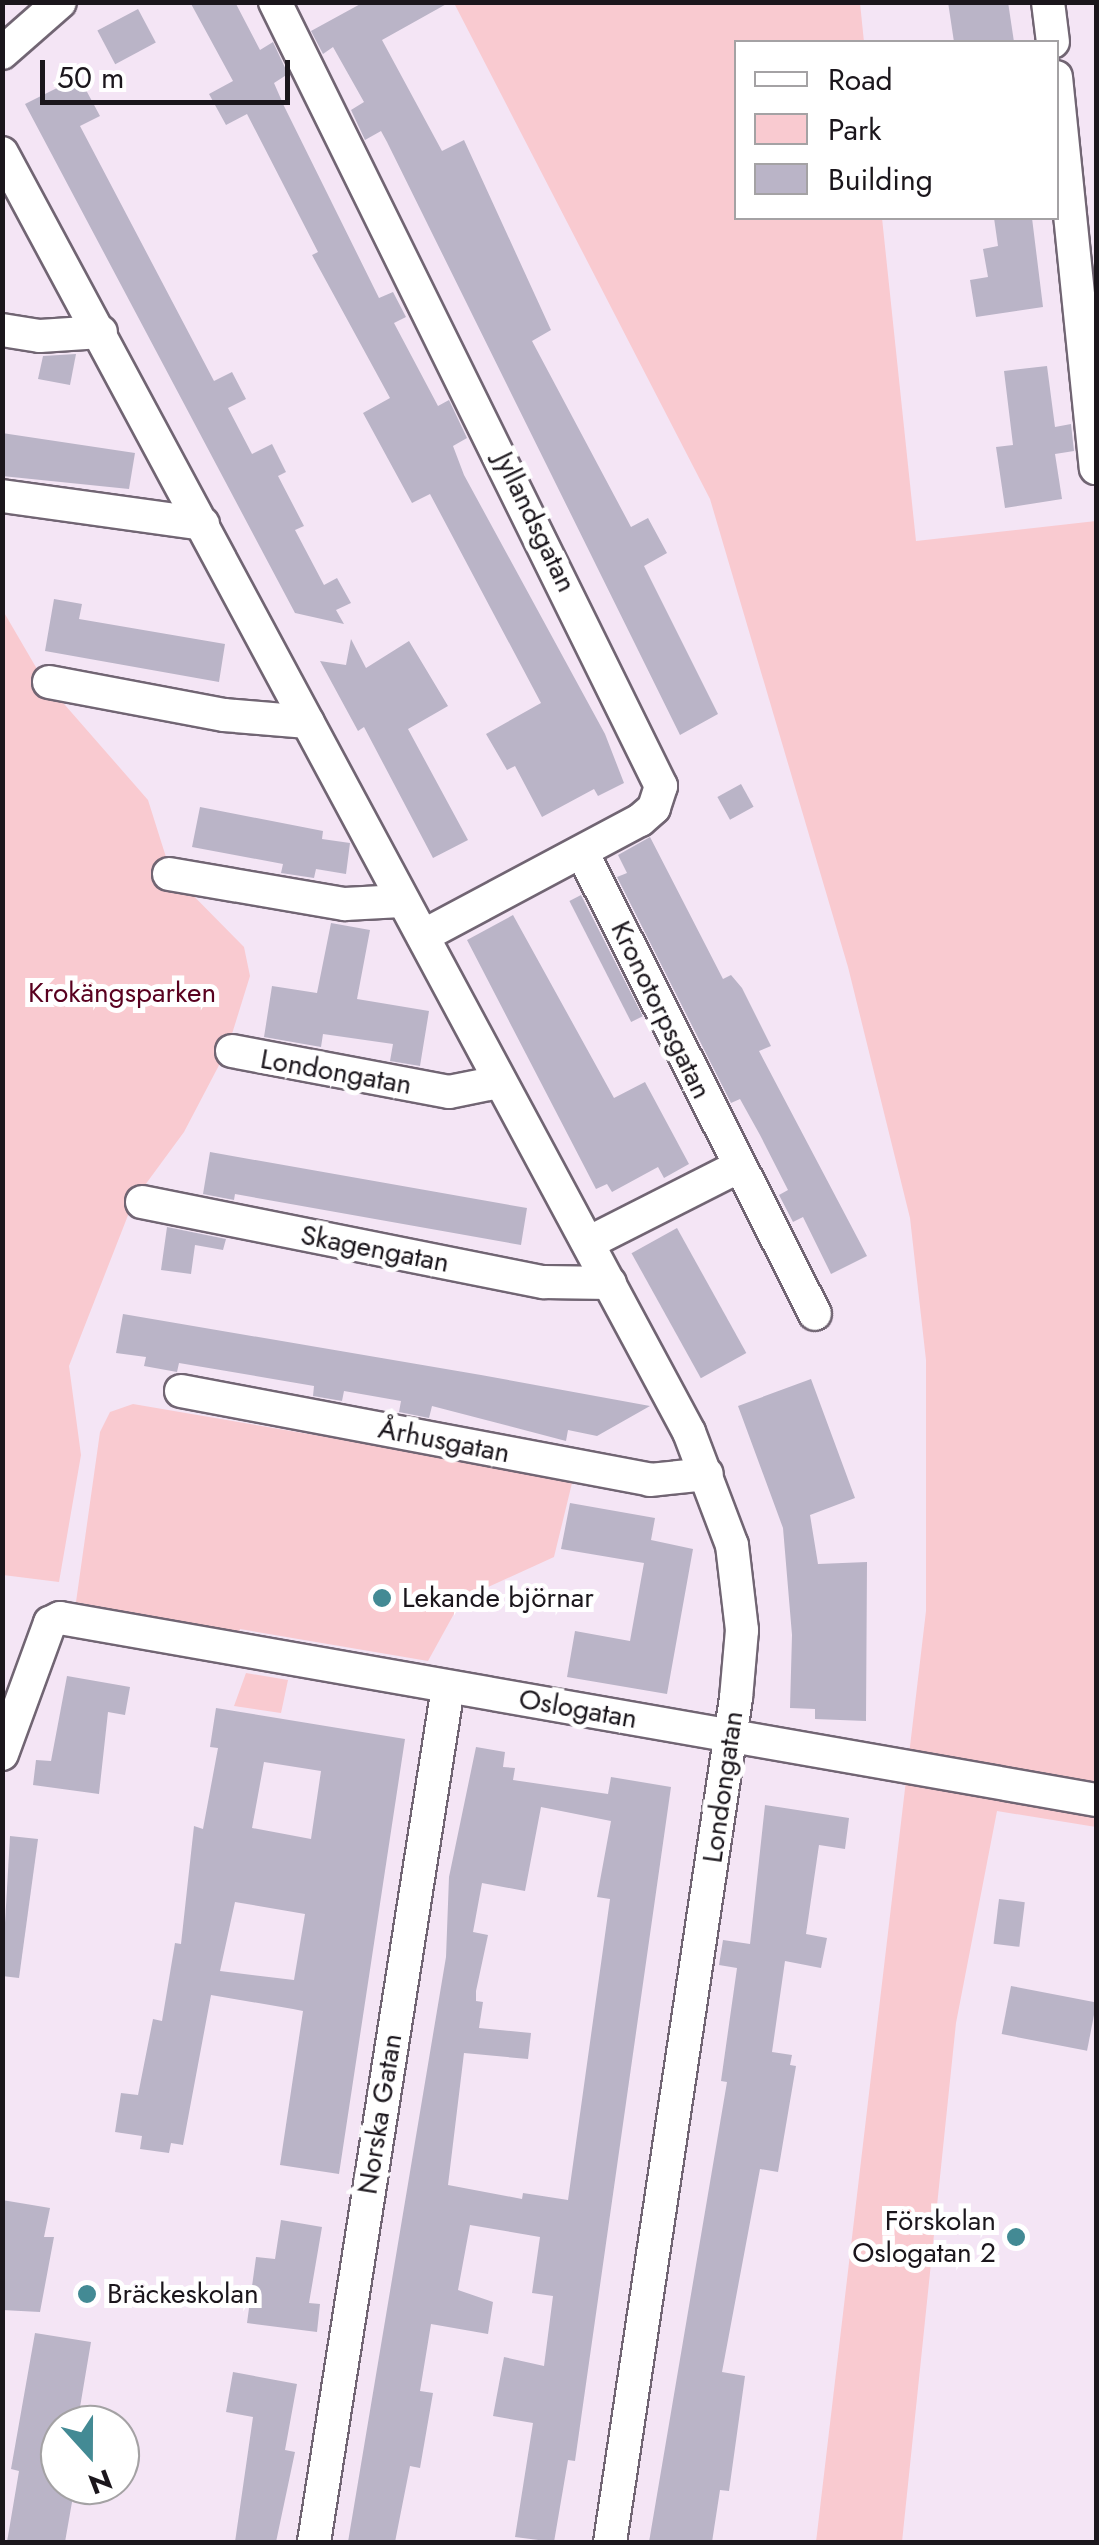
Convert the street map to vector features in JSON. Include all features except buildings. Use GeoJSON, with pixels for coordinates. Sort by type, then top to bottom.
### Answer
{"type":"FeatureCollection","features":[{"type":"Feature","properties":{"kind":"street"},"geometry":{"type":"LineString","coordinates":[[2,53],[60,2]]}},
{"type":"Feature","properties":{"kind":"street","name":"Jyllandsgatan"},"geometry":{"type":"LineString","coordinates":[[275,2],[656,770],[660,786],[654,808],[583,854],[423,936]]}},
{"type":"Feature","properties":{"kind":"street"},"geometry":{"type":"LineString","coordinates":[[1048,2],[1052,40]]}},
{"type":"Feature","properties":{"kind":"street"},"geometry":{"type":"LineString","coordinates":[[1059,98],[1091,327],[1096,468]]}},
{"type":"Feature","properties":{"kind":"street","name":"Londongatan"},"geometry":{"type":"LineString","coordinates":[[2,153],[610,1283],[708,1474],[739,1581],[742,1630],[730,1734],[610,2542]]}},
{"type":"Feature","properties":{"kind":"street"},"geometry":{"type":"LineString","coordinates":[[2,330],[40,336],[101,332]]}},
{"type":"Feature","properties":{"kind":"street"},"geometry":{"type":"LineString","coordinates":[[2,496],[204,524]]}},
{"type":"Feature","properties":{"kind":"street"},"geometry":{"type":"LineString","coordinates":[[49,682],[224,715],[308,722]]}},
{"type":"Feature","properties":{"kind":"street","name":"Kronotorpsgatan"},"geometry":{"type":"LineString","coordinates":[[583,854],[814,1314]]}},
{"type":"Feature","properties":{"kind":"street"},"geometry":{"type":"LineString","coordinates":[[169,874],[345,904],[401,900]]}},
{"type":"Feature","properties":{"kind":"street","name":"Londongatan"},"geometry":{"type":"LineString","coordinates":[[232,1052],[449,1092],[500,1082]]}},
{"type":"Feature","properties":{"kind":"street"},"geometry":{"type":"LineString","coordinates":[[588,1244],[738,1167]]}},
{"type":"Feature","properties":{"kind":"street","name":"Skagengatan"},"geometry":{"type":"LineString","coordinates":[[142,1202],[544,1282],[610,1283]]}},
{"type":"Feature","properties":{"kind":"street","name":"Århusgatan"},"geometry":{"type":"LineString","coordinates":[[180,1391],[650,1480],[708,1474]]}},
{"type":"Feature","properties":{"kind":"street","name":"Oslogatan"},"geometry":{"type":"LineString","coordinates":[[2,1754],[50,1623],[60,1618],[1096,1800]]}},
{"type":"Feature","properties":{"kind":"street","name":"Norska Gatan"},"geometry":{"type":"LineString","coordinates":[[314,2542],[448,1687]]}},
{"type":"Feature","properties":{"kind":"green space"},"geometry":{"type":"Polygon","coordinates":[[[454,3],[860,3],[864,40],[734,40],[734,220],[882,220],[916,541],[1096,521],[1096,1827],[997,1811],[956,2023],[902,2542],[816,2542],[926,1611],[926,1360],[910,1218],[848,967],[710,499],[454,3]]]}},
{"type":"Feature","properties":{"kind":"green space","name":"Krokängsparken"},"geometry":{"type":"Polygon","coordinates":[[[2,609],[44,681],[148,800],[171,873],[244,947],[250,976],[227,1050],[184,1132],[134,1200],[69,1366],[81,1455],[59,1582],[3,1575],[2,609]]]}},
{"type":"Feature","properties":{"kind":"green space"},"geometry":{"type":"Polygon","coordinates":[[[133,1404],[573,1479],[554,1557],[486,1588],[455,1612],[428,1661],[240,1629],[238,1637],[76,1602],[100,1432],[110,1412],[133,1404]]]}},
{"type":"Feature","properties":{"kind":"green space"},"geometry":{"type":"Polygon","coordinates":[[[246,1673],[288,1680],[281,1713],[234,1706],[246,1673]]]}},
{"type":"Feature","properties":{"kind":"place","name":"Lekande björnar"},"geometry":{"type":"Point","coordinates":[382,1598]}},
{"type":"Feature","properties":{"kind":"place","name":"Förskolan Oslogatan 2"},"geometry":{"type":"Point","coordinates":[1016,2237]}},
{"type":"Feature","properties":{"kind":"place","name":"Bräckeskolan"},"geometry":{"type":"Point","coordinates":[87,2294]}}]}
